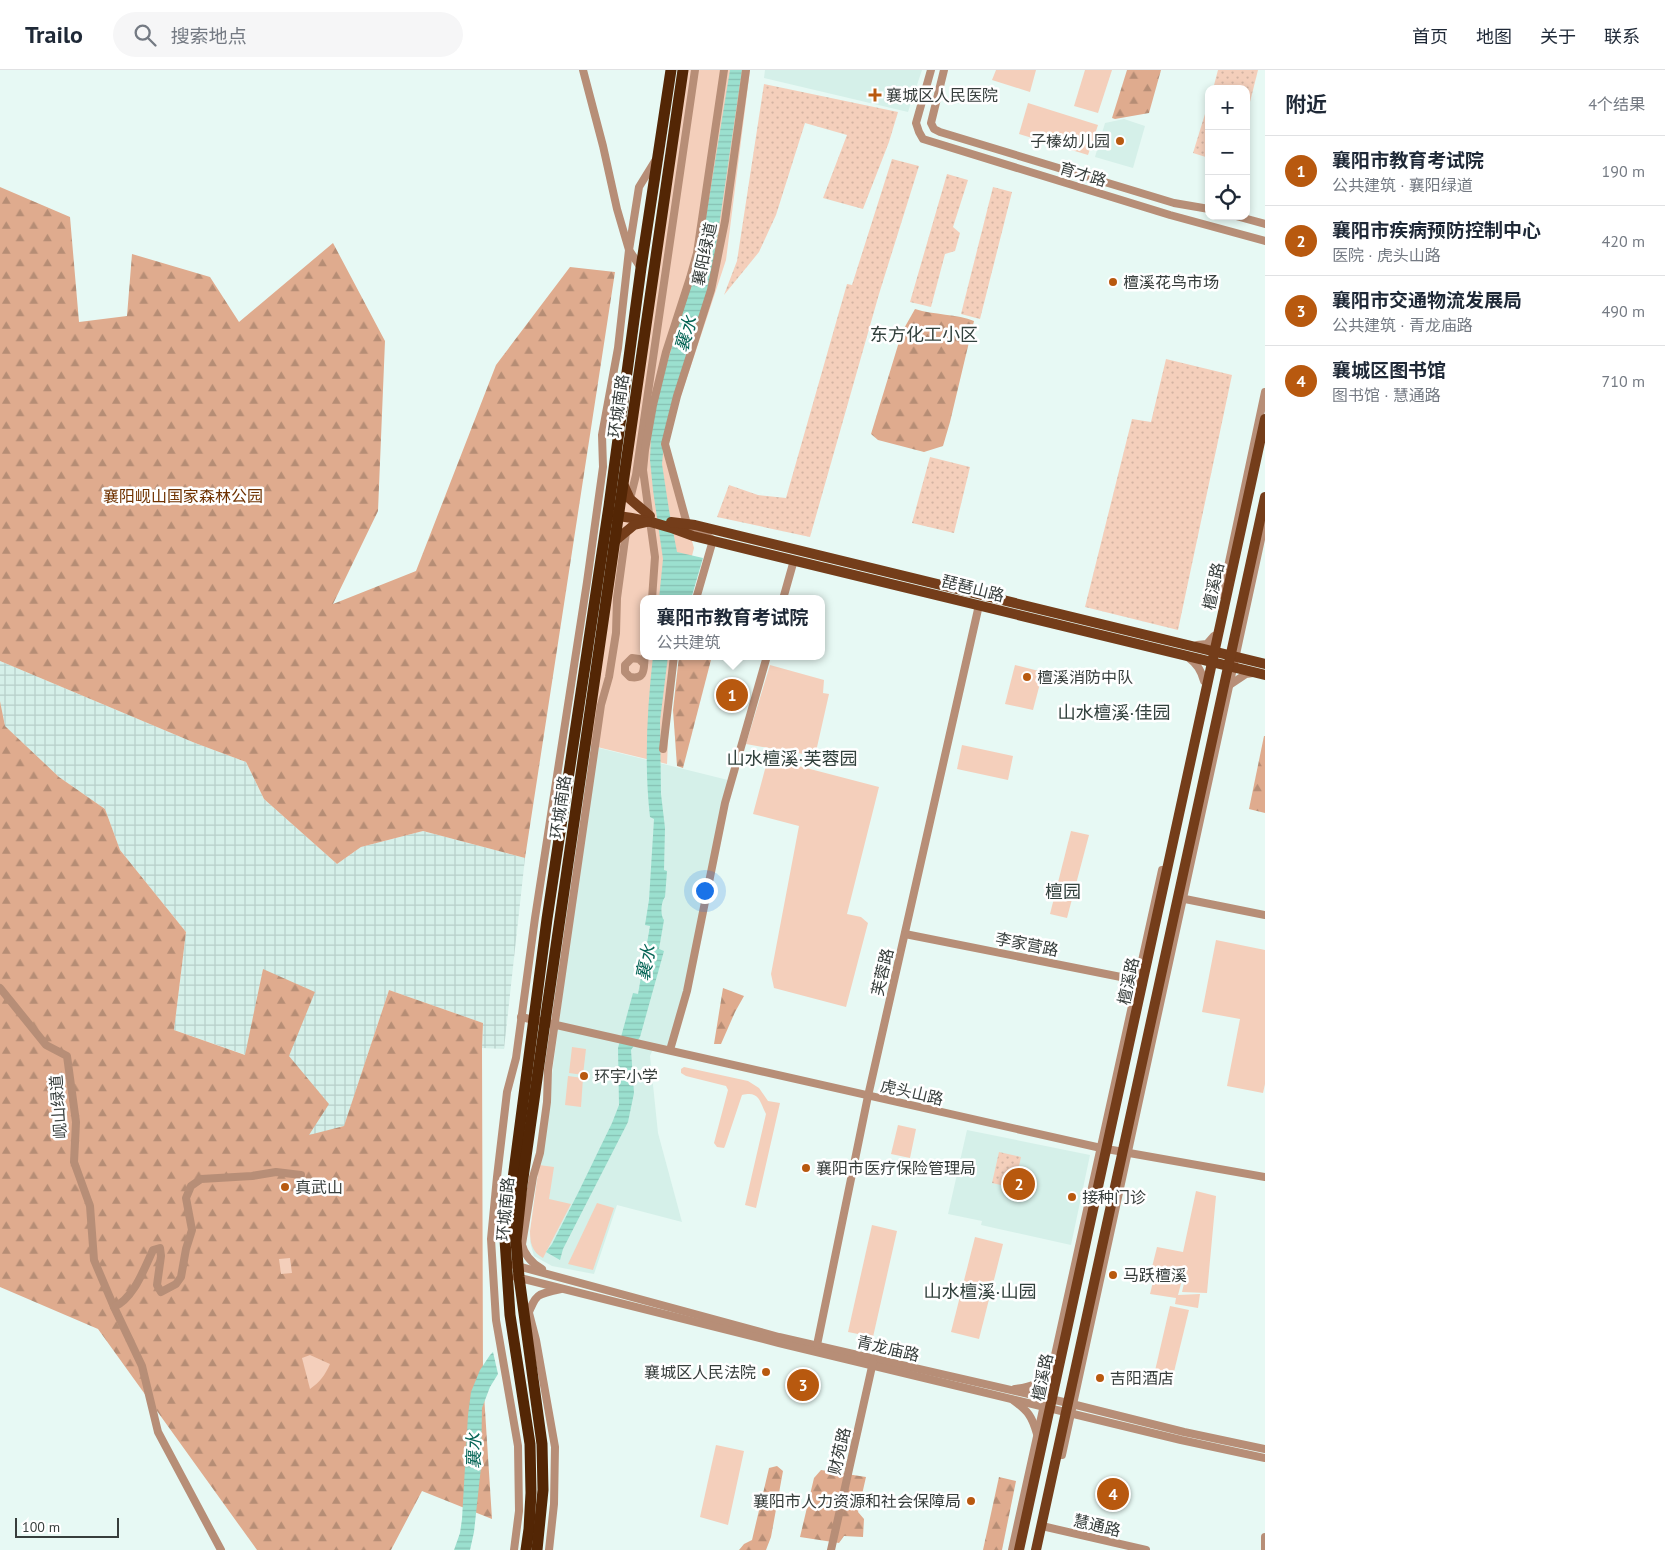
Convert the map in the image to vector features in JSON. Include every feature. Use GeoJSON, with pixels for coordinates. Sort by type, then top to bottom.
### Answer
{"type":"FeatureCollection","features":[{"type":"Feature","properties":{"kind":"highway","name":"环城南路"},"geometry":{"type":"LineString","coordinates":[[537,1550],[543,1490],[542,1444],[527,1319],[512,1271],[506,1240],[512,1182],[545,1022],[550,900],[671,70]]}},
{"type":"Feature","properties":{"kind":"highway","name":"环城南路"},"geometry":{"type":"LineString","coordinates":[[526,1550],[531,1493],[530,1444],[510,1315],[512,1271],[545,1022],[616,540],[608,511],[624,486],[683,70]]}},
{"type":"Feature","properties":{"kind":"main road","name":"檀溪路"},"geometry":{"type":"LineString","coordinates":[[1020,1550],[1048,1403],[1265,419]]}},
{"type":"Feature","properties":{"kind":"main road"},"geometry":{"type":"LineString","coordinates":[[624,486],[630,499],[650,519]]}},
{"type":"Feature","properties":{"kind":"main road","name":"檀溪路"},"geometry":{"type":"LineString","coordinates":[[1036,1550],[1044,1527],[1234,656],[1265,497]]}},
{"type":"Feature","properties":{"kind":"main road"},"geometry":{"type":"LineString","coordinates":[[608,511],[675,526]]}},
{"type":"Feature","properties":{"kind":"main road"},"geometry":{"type":"LineString","coordinates":[[616,540],[642,522],[650,519]]}},
{"type":"Feature","properties":{"kind":"main road","name":"琵琶山路"},"geometry":{"type":"LineString","coordinates":[[675,526],[695,524],[1191,645],[1234,656],[1261,668]]}},
{"type":"Feature","properties":{"kind":"main road","name":"琵琶山路"},"geometry":{"type":"LineString","coordinates":[[675,526],[694,536],[1210,662],[1231,667],[1261,668]]}},
{"type":"Feature","properties":{"kind":"street"},"geometry":{"type":"LineString","coordinates":[[583,70],[617,209],[630,250],[642,268]]}},
{"type":"Feature","properties":{"kind":"street"},"geometry":{"type":"LineString","coordinates":[[630,499],[637,465],[695,70]]}},
{"type":"Feature","properties":{"kind":"street","name":"襄阳绿道"},"geometry":{"type":"LineString","coordinates":[[652,595],[656,557],[643,470],[645,450],[653,405],[666,352],[690,278],[696,253],[724,70]]}},
{"type":"Feature","properties":{"kind":"street","name":"襄阳绿道"},"geometry":{"type":"LineString","coordinates":[[687,524],[665,444],[677,396],[711,290],[725,221],[746,70]]}},
{"type":"Feature","properties":{"kind":"street","name":"育才路"},"geometry":{"type":"LineString","coordinates":[[931,70],[916,122],[919,132],[924,138],[938,144],[1170,215],[1265,240]]}},
{"type":"Feature","properties":{"kind":"street","name":"育才路"},"geometry":{"type":"LineString","coordinates":[[944,70],[931,123],[934,129],[1174,203],[1205,208]]}},
{"type":"Feature","properties":{"kind":"street"},"geometry":{"type":"LineString","coordinates":[[514,1550],[519,1511],[518,1446],[496,1320],[491,1239],[507,1092],[516,1058],[521,1017],[608,511],[603,467],[602,435],[618,348],[639,187],[658,156]]}},
{"type":"Feature","properties":{"kind":"street"},"geometry":{"type":"LineString","coordinates":[[1250,220],[1265,224]]}},
{"type":"Feature","properties":{"kind":"street"},"geometry":{"type":"LineString","coordinates":[[1213,651],[1214,636],[1235,528],[1265,392]]}},
{"type":"Feature","properties":{"kind":"street"},"geometry":{"type":"LineString","coordinates":[[1234,656],[1240,641],[1265,521]]}},
{"type":"Feature","properties":{"kind":"street"},"geometry":{"type":"LineString","coordinates":[[687,524],[713,540],[697,595]]}},
{"type":"Feature","properties":{"kind":"street"},"geometry":{"type":"LineString","coordinates":[[522,1244],[532,1177],[540,1153],[547,1102],[548,1070],[545,1022],[602,705],[609,677],[616,633],[617,598],[626,532]]}},
{"type":"Feature","properties":{"kind":"street"},"geometry":{"type":"LineString","coordinates":[[784,595],[794,560]]}},
{"type":"Feature","properties":{"kind":"street","name":"芙蓉路"},"geometry":{"type":"LineString","coordinates":[[817,1345],[868,1096],[979,605]]}},
{"type":"Feature","properties":{"kind":"street"},"geometry":{"type":"LineString","coordinates":[[1191,645],[1207,644],[1214,636]]}},
{"type":"Feature","properties":{"kind":"street"},"geometry":{"type":"LineString","coordinates":[[1231,684],[1246,674],[1261,668],[1248,656],[1240,641]]}},
{"type":"Feature","properties":{"kind":"street"},"geometry":{"type":"LineString","coordinates":[[1186,656],[1196,664],[1201,671],[1204,681]]}},
{"type":"Feature","properties":{"kind":"street"},"geometry":{"type":"LineString","coordinates":[[640,659],[632,658],[627,662],[624,668],[627,675],[637,678],[643,674],[645,669],[644,660]]}},
{"type":"Feature","properties":{"kind":"street"},"geometry":{"type":"LineString","coordinates":[[663,749],[674,660]]}},
{"type":"Feature","properties":{"kind":"street"},"geometry":{"type":"LineString","coordinates":[[670,1050],[687,991],[725,803],[766,660]]}},
{"type":"Feature","properties":{"kind":"street"},"geometry":{"type":"LineString","coordinates":[[1140,981],[1204,681],[1210,662]]}},
{"type":"Feature","properties":{"kind":"street"},"geometry":{"type":"LineString","coordinates":[[1231,667],[1231,684],[1181,898],[1265,916]]}},
{"type":"Feature","properties":{"kind":"street","name":"李家营路"},"geometry":{"type":"LineString","coordinates":[[905,934],[1140,981]]}},
{"type":"Feature","properties":{"kind":"street","name":"岘山绿道"},"geometry":{"type":"LineString","coordinates":[[0,988],[46,1045],[67,1056],[76,1122],[74,1162],[90,1206],[94,1260],[114,1307]]}},
{"type":"Feature","properties":{"kind":"street","name":"虎头山路"},"geometry":{"type":"LineString","coordinates":[[521,1017],[1104,1149],[1265,1177]]}},
{"type":"Feature","properties":{"kind":"street"},"geometry":{"type":"LineString","coordinates":[[1012,1550],[1037,1437],[1048,1403],[1053,1365],[1104,1149]]}},
{"type":"Feature","properties":{"kind":"street"},"geometry":{"type":"LineString","coordinates":[[221,1550],[158,1432],[142,1366],[114,1307],[123,1303],[138,1280],[153,1250],[160,1248],[161,1256],[157,1285],[161,1292],[176,1284],[181,1277],[186,1249],[192,1230],[186,1198],[191,1186],[201,1180],[276,1172],[301,1175]]}},
{"type":"Feature","properties":{"kind":"street"},"geometry":{"type":"LineString","coordinates":[[518,1222],[522,1244],[527,1256],[536,1266],[555,1276]]}},
{"type":"Feature","properties":{"kind":"street","name":"青龙庙路"},"geometry":{"type":"LineString","coordinates":[[512,1271],[555,1276],[779,1337],[817,1345],[873,1362]]}},
{"type":"Feature","properties":{"kind":"street","name":"青龙庙路"},"geometry":{"type":"LineString","coordinates":[[512,1271],[564,1288],[742,1334],[873,1362],[1070,1408],[1265,1449]]}},
{"type":"Feature","properties":{"kind":"street"},"geometry":{"type":"LineString","coordinates":[[549,1550],[554,1504],[555,1447],[536,1340],[527,1319],[534,1301],[540,1293],[564,1288]]}},
{"type":"Feature","properties":{"kind":"street","name":"财苑路"},"geometry":{"type":"LineString","coordinates":[[831,1550],[873,1362]]}},
{"type":"Feature","properties":{"kind":"street"},"geometry":{"type":"LineString","coordinates":[[1037,1437],[1033,1421],[1027,1410],[1009,1394],[1041,1381],[1053,1365]]}},
{"type":"Feature","properties":{"kind":"street","name":"青龙庙路"},"geometry":{"type":"LineString","coordinates":[[1070,1408],[1181,1440],[1265,1458]]}},
{"type":"Feature","properties":{"kind":"street"},"geometry":{"type":"LineString","coordinates":[[1041,1550],[1044,1527]]}},
{"type":"Feature","properties":{"kind":"street","name":"慧通路"},"geometry":{"type":"LineString","coordinates":[[1044,1527],[1146,1550]]}},
{"type":"Feature","properties":{"kind":"street"},"geometry":{"type":"LineString","coordinates":[[1265,1537],[1265,1550]]}},
{"type":"Feature","properties":{"kind":"shaded area"},"geometry":{"type":"Polygon","coordinates":[[[683,70],[750,70],[726,260],[665,444],[694,548],[682,595],[640,595],[640,660],[672,660],[667,764],[585,744],[683,70]]]}},
{"type":"Feature","properties":{"kind":"shaded area","name":"襄城区人民医院"},"geometry":{"type":"Polygon","coordinates":[[[765,70],[922,70],[908,112],[764,78],[765,70]]]}},
{"type":"Feature","properties":{"kind":"shaded area"},"geometry":{"type":"Polygon","coordinates":[[[996,70],[1036,70],[1030,92],[992,80],[996,70]]]}},
{"type":"Feature","properties":{"kind":"shaded area"},"geometry":{"type":"Polygon","coordinates":[[[1085,70],[1112,70],[1098,113],[1074,106],[1085,70]]]}},
{"type":"Feature","properties":{"kind":"shaded area"},"geometry":{"type":"Polygon","coordinates":[[[1218,70],[1258,70],[1250,102],[1250,85],[1214,85],[1218,70]]]}},
{"type":"Feature","properties":{"kind":"shaded area"},"geometry":{"type":"Polygon","coordinates":[[[764,84],[898,112],[889,142],[863,209],[823,198],[847,135],[805,123],[776,215],[759,252],[724,295],[737,261],[764,84]]]}},
{"type":"Feature","properties":{"kind":"shaded area"},"geometry":{"type":"Polygon","coordinates":[[[1028,103],[1098,125],[1088,155],[1019,134],[1028,103]]]}},
{"type":"Feature","properties":{"kind":"shaded area"},"geometry":{"type":"Polygon","coordinates":[[[1205,114],[1205,157],[1193,153],[1205,114]]]}},
{"type":"Feature","properties":{"kind":"shaded area","name":"子榛幼儿园"},"geometry":{"type":"Polygon","coordinates":[[[1124,119],[1145,126],[1133,168],[1095,157],[1105,123],[1124,119]]]}},
{"type":"Feature","properties":{"kind":"shaded area"},"geometry":{"type":"Polygon","coordinates":[[[892,159],[919,166],[879,294],[810,537],[717,517],[729,485],[758,495],[786,498],[847,284],[852,285],[892,159]]]}},
{"type":"Feature","properties":{"kind":"shaded area"},"geometry":{"type":"Polygon","coordinates":[[[947,174],[968,180],[953,227],[960,233],[955,251],[945,254],[931,307],[910,302],[947,174]]]}},
{"type":"Feature","properties":{"kind":"shaded area"},"geometry":{"type":"Polygon","coordinates":[[[993,187],[1012,192],[980,319],[961,314],[993,187]]]}},
{"type":"Feature","properties":{"kind":"shaded area"},"geometry":{"type":"Polygon","coordinates":[[[1166,359],[1232,375],[1178,630],[1085,607],[1132,419],[1151,422],[1166,359]]]}},
{"type":"Feature","properties":{"kind":"shaded area"},"geometry":{"type":"Polygon","coordinates":[[[930,457],[970,467],[954,533],[912,523],[930,457]]]}},
{"type":"Feature","properties":{"kind":"shaded area"},"geometry":{"type":"Polygon","coordinates":[[[0,661],[195,743],[246,762],[264,799],[337,864],[361,847],[423,831],[525,858],[504,1049],[482,1048],[483,1023],[389,990],[344,1127],[308,1136],[289,1056],[263,969],[246,1055],[174,1030],[186,932],[120,850],[105,809],[59,777],[5,726],[0,701],[0,661]]]}},
{"type":"Feature","properties":{"kind":"shaded area"},"geometry":{"type":"Polygon","coordinates":[[[770,665],[824,680],[823,693],[829,694],[815,756],[746,744],[770,665]]]}},
{"type":"Feature","properties":{"kind":"shaded area"},"geometry":{"type":"Polygon","coordinates":[[[1015,665],[1043,672],[1033,710],[1005,704],[1015,665]]]}},
{"type":"Feature","properties":{"kind":"shaded area"},"geometry":{"type":"Polygon","coordinates":[[[962,745],[1013,756],[1008,780],[957,769],[962,745]]]}},
{"type":"Feature","properties":{"kind":"shaded area"},"geometry":{"type":"Polygon","coordinates":[[[595,747],[732,781],[670,1050],[654,1046],[650,1056],[658,1133],[682,1222],[617,1205],[594,1274],[552,1266],[534,1256],[530,1242],[595,747]]]}},
{"type":"Feature","properties":{"kind":"shaded area"},"geometry":{"type":"Polygon","coordinates":[[[768,758],[879,787],[847,914],[861,917],[868,923],[846,1007],[774,988],[771,974],[799,826],[753,814],[768,758]]]}},
{"type":"Feature","properties":{"kind":"shaded area"},"geometry":{"type":"Polygon","coordinates":[[[1071,831],[1089,835],[1067,918],[1050,914],[1071,831]]]}},
{"type":"Feature","properties":{"kind":"shaded area"},"geometry":{"type":"Polygon","coordinates":[[[1216,940],[1265,950],[1265,1084],[1263,1093],[1227,1086],[1240,1019],[1202,1012],[1216,940]]]}},
{"type":"Feature","properties":{"kind":"shaded area"},"geometry":{"type":"Polygon","coordinates":[[[572,1047],[586,1049],[583,1075],[569,1073],[572,1047]]]}},
{"type":"Feature","properties":{"kind":"shaded area"},"geometry":{"type":"Polygon","coordinates":[[[684,1067],[748,1081],[759,1088],[768,1101],[780,1103],[756,1208],[745,1205],[766,1114],[760,1101],[752,1094],[742,1095],[725,1146],[724,1148],[717,1147],[714,1143],[728,1090],[726,1086],[686,1076],[681,1073],[681,1069],[684,1067]]]}},
{"type":"Feature","properties":{"kind":"shaded area"},"geometry":{"type":"Polygon","coordinates":[[[568,1076],[583,1078],[581,1107],[565,1105],[568,1076]]]}},
{"type":"Feature","properties":{"kind":"shaded area"},"geometry":{"type":"Polygon","coordinates":[[[898,1125],[916,1129],[910,1158],[891,1154],[898,1125]]]}},
{"type":"Feature","properties":{"kind":"shaded area"},"geometry":{"type":"Polygon","coordinates":[[[967,1130],[1090,1155],[1071,1245],[981,1225],[982,1221],[948,1214],[967,1130]]]}},
{"type":"Feature","properties":{"kind":"shaded area"},"geometry":{"type":"Polygon","coordinates":[[[999,1152],[1021,1157],[1014,1188],[992,1183],[999,1152]]]}},
{"type":"Feature","properties":{"kind":"shaded area"},"geometry":{"type":"Polygon","coordinates":[[[539,1165],[554,1167],[549,1199],[571,1204],[543,1258],[534,1250],[530,1235],[539,1165]]]}},
{"type":"Feature","properties":{"kind":"shaded area"},"geometry":{"type":"Polygon","coordinates":[[[1196,1191],[1216,1196],[1207,1293],[1182,1292],[1185,1279],[1151,1271],[1157,1247],[1183,1252],[1196,1191]]]}},
{"type":"Feature","properties":{"kind":"shaded area"},"geometry":{"type":"Polygon","coordinates":[[[597,1203],[614,1208],[593,1270],[568,1264],[597,1203]]]}},
{"type":"Feature","properties":{"kind":"shaded area"},"geometry":{"type":"Polygon","coordinates":[[[872,1225],[897,1231],[873,1337],[848,1332],[872,1225]]]}},
{"type":"Feature","properties":{"kind":"shaded area"},"geometry":{"type":"Polygon","coordinates":[[[975,1237],[1003,1244],[979,1339],[951,1332],[975,1237]]]}},
{"type":"Feature","properties":{"kind":"shaded area"},"geometry":{"type":"Polygon","coordinates":[[[290,1258],[292,1273],[281,1274],[279,1259],[290,1258]]]}},
{"type":"Feature","properties":{"kind":"shaded area"},"geometry":{"type":"Polygon","coordinates":[[[1155,1274],[1182,1280],[1178,1295],[1200,1294],[1198,1308],[1175,1304],[1176,1298],[1150,1294],[1155,1274]]]}},
{"type":"Feature","properties":{"kind":"shaded area"},"geometry":{"type":"Polygon","coordinates":[[[1170,1306],[1189,1310],[1172,1380],[1154,1375],[1170,1306]]]}},
{"type":"Feature","properties":{"kind":"shaded area"},"geometry":{"type":"Polygon","coordinates":[[[310,1355],[330,1364],[322,1378],[310,1389],[302,1358],[310,1355]]]}},
{"type":"Feature","properties":{"kind":"shaded area"},"geometry":{"type":"Polygon","coordinates":[[[716,1445],[744,1451],[728,1525],[700,1517],[716,1445]]]}},
{"type":"Feature","properties":{"kind":"green space"},"geometry":{"type":"Polygon","coordinates":[[[1127,70],[1161,70],[1149,113],[1115,119],[1112,118],[1127,70]]]}},
{"type":"Feature","properties":{"kind":"green space","name":"襄阳岘山国家森林公园"},"geometry":{"type":"Polygon","coordinates":[[[0,187],[70,217],[79,322],[127,316],[132,254],[210,277],[239,322],[333,243],[385,341],[378,511],[333,604],[416,571],[496,365],[570,267],[615,272],[525,858],[423,831],[361,847],[337,864],[264,799],[246,762],[195,743],[0,661],[0,187]]]}},
{"type":"Feature","properties":{"kind":"green space"},"geometry":{"type":"Polygon","coordinates":[[[915,309],[974,321],[943,446],[924,452],[878,440],[871,434],[902,332],[915,309]]]}},
{"type":"Feature","properties":{"kind":"green space"},"geometry":{"type":"Polygon","coordinates":[[[679,660],[711,660],[683,768],[677,766],[673,710],[679,660]]]}},
{"type":"Feature","properties":{"kind":"green space"},"geometry":{"type":"Polygon","coordinates":[[[0,701],[5,726],[59,777],[105,809],[120,850],[186,932],[174,1030],[245,1055],[263,969],[315,992],[289,1056],[329,1104],[309,1135],[344,1126],[389,990],[483,1023],[483,1379],[492,1519],[422,1491],[391,1550],[257,1550],[98,1329],[0,1287],[0,701]]]}},
{"type":"Feature","properties":{"kind":"green space"},"geometry":{"type":"Polygon","coordinates":[[[1265,736],[1265,813],[1249,809],[1265,736]]]}},
{"type":"Feature","properties":{"kind":"green space"},"geometry":{"type":"Polygon","coordinates":[[[723,988],[744,996],[721,1044],[714,1044],[723,988]]]}},
{"type":"Feature","properties":{"kind":"green space"},"geometry":{"type":"Polygon","coordinates":[[[777,1466],[783,1471],[771,1537],[766,1550],[739,1550],[744,1544],[752,1540],[769,1468],[777,1466]]]}},
{"type":"Feature","properties":{"kind":"green space"},"geometry":{"type":"Polygon","coordinates":[[[821,1470],[866,1477],[858,1512],[864,1519],[863,1537],[844,1536],[839,1543],[800,1537],[814,1478],[821,1470]]]}},
{"type":"Feature","properties":{"kind":"green space"},"geometry":{"type":"Polygon","coordinates":[[[999,1477],[1016,1481],[1002,1550],[983,1550],[999,1477]]]}},
{"type":"Feature","properties":{"kind":"water","name":"襄水"},"geometry":{"type":"Polygon","coordinates":[[[730,70],[742,70],[708,289],[664,443],[662,464],[677,552],[703,558],[692,595],[659,595],[663,559],[650,460],[651,437],[658,394],[701,248],[730,70]]]}},
{"type":"Feature","properties":{"kind":"water","name":"襄水"},"geometry":{"type":"Polygon","coordinates":[[[653,660],[668,660],[660,721],[661,794],[665,828],[664,870],[667,871],[665,897],[661,908],[664,920],[659,949],[664,951],[640,1037],[631,1050],[634,1093],[628,1122],[563,1249],[560,1260],[546,1252],[578,1193],[619,1105],[618,1048],[633,993],[638,994],[650,926],[645,925],[649,900],[654,819],[650,817],[648,797],[649,696],[653,660]]]}},
{"type":"Feature","properties":{"kind":"water","name":"襄水"},"geometry":{"type":"Polygon","coordinates":[[[493,1352],[498,1374],[490,1387],[482,1408],[481,1467],[474,1532],[470,1550],[454,1550],[460,1533],[462,1519],[471,1392],[480,1370],[493,1352]]]}},
{"type":"Feature","properties":{"kind":"place","name":"襄城区人民医院"},"geometry":{"type":"Point","coordinates":[875,95]}},
{"type":"Feature","properties":{"kind":"place","name":"子榛幼儿园"},"geometry":{"type":"Point","coordinates":[1120,141]}},
{"type":"Feature","properties":{"kind":"place","name":"檀溪花鸟市场"},"geometry":{"type":"Point","coordinates":[1113,282]}},
{"type":"Feature","properties":{"kind":"place","name":"檀溪消防中队"},"geometry":{"type":"Point","coordinates":[1027,677]}},
{"type":"Feature","properties":{"kind":"place","name":"襄阳市教育考试院"},"geometry":{"type":"Point","coordinates":[732,695]}},
{"type":"Feature","properties":{"kind":"place","name":"环宇小学"},"geometry":{"type":"Point","coordinates":[584,1076]}},
{"type":"Feature","properties":{"kind":"place","name":"襄阳市医疗保险管理局"},"geometry":{"type":"Point","coordinates":[806,1168]}},
{"type":"Feature","properties":{"kind":"place","name":"襄阳市疾病预防控制中心"},"geometry":{"type":"Point","coordinates":[1019,1184]}},
{"type":"Feature","properties":{"kind":"place","name":"真武山"},"geometry":{"type":"Point","coordinates":[285,1187]}},
{"type":"Feature","properties":{"kind":"place","name":"接种门诊"},"geometry":{"type":"Point","coordinates":[1072,1197]}},
{"type":"Feature","properties":{"kind":"place","name":"马跃檀溪"},"geometry":{"type":"Point","coordinates":[1113,1275]}},
{"type":"Feature","properties":{"kind":"place","name":"襄城区人民法院"},"geometry":{"type":"Point","coordinates":[766,1372]}},
{"type":"Feature","properties":{"kind":"place","name":"吉阳酒店"},"geometry":{"type":"Point","coordinates":[1100,1378]}},
{"type":"Feature","properties":{"kind":"place","name":"襄阳市交通物流发展局"},"geometry":{"type":"Point","coordinates":[803,1385]}},
{"type":"Feature","properties":{"kind":"place","name":"襄城区图书馆"},"geometry":{"type":"Point","coordinates":[1113,1494]}},
{"type":"Feature","properties":{"kind":"place","name":"襄阳市人力资源和社会保障局"},"geometry":{"type":"Point","coordinates":[971,1501]}},
{"type":"Feature","properties":{"kind":"district","name":"东方化工小区"},"geometry":{"type":"Point","coordinates":[924,335]}},
{"type":"Feature","properties":{"kind":"district","name":"山水檀溪·佳园"},"geometry":{"type":"Point","coordinates":[1114,713]}},
{"type":"Feature","properties":{"kind":"district","name":"山水檀溪·芙蓉园"},"geometry":{"type":"Point","coordinates":[792,759]}},
{"type":"Feature","properties":{"kind":"district","name":"檀园"},"geometry":{"type":"Point","coordinates":[1063,892]}},
{"type":"Feature","properties":{"kind":"district","name":"山水檀溪·山园"},"geometry":{"type":"Point","coordinates":[980,1292]}}]}
